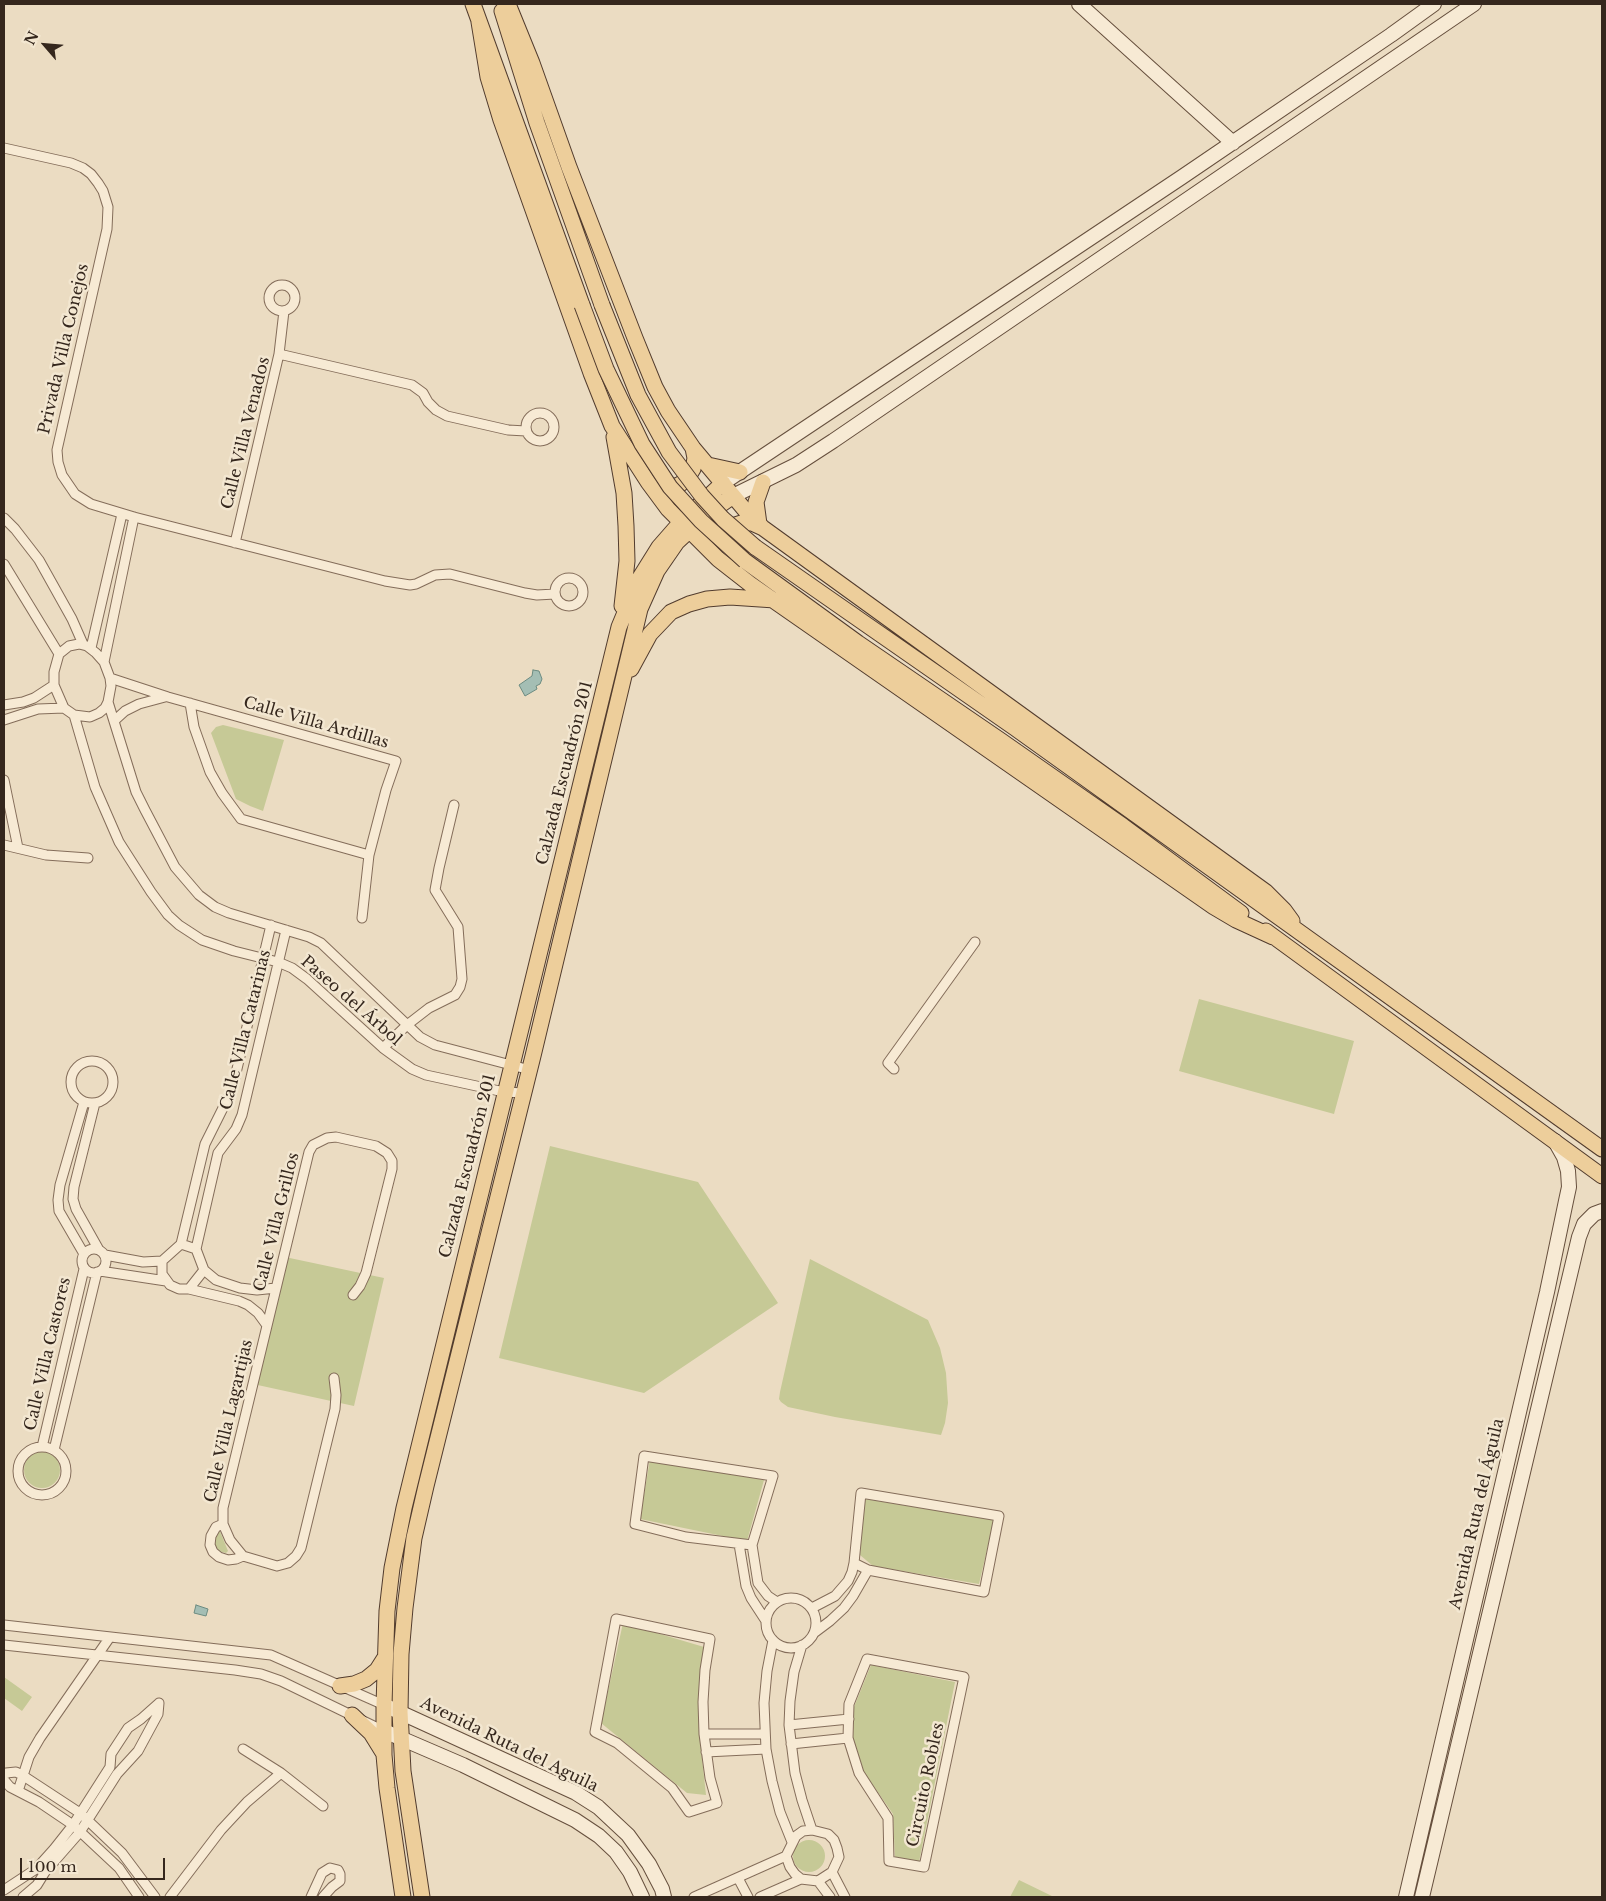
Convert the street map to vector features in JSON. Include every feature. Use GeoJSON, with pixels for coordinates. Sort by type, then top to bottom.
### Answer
{"type":"FeatureCollection","features":[{"type":"Feature","properties":{"kind":"main road"},"geometry":{"type":"LineString","coordinates":[[473,4],[606,369],[642,444],[670,487],[700,521],[745,561],[858,643],[1123,826],[1602,1176]]}},
{"type":"Feature","properties":{"kind":"main road"},"geometry":{"type":"LineString","coordinates":[[500,4],[537,123],[605,314],[638,395],[669,452],[702,496],[723,519],[755,547],[1015,728],[1602,1149]]}},
{"type":"Feature","properties":{"kind":"main road"},"geometry":{"type":"LineString","coordinates":[[508,4],[635,338],[664,403],[693,448],[733,496],[761,526],[1266,892],[1284,910],[1300,933]]}},
{"type":"Feature","properties":{"kind":"main road"},"geometry":{"type":"LineString","coordinates":[[479,22],[488,77],[501,120],[569,316],[612,426],[624,493],[626,526],[626,569],[619,627]]}},
{"type":"Feature","properties":{"kind":"main road"},"geometry":{"type":"LineString","coordinates":[[612,426],[648,482],[684,527],[718,560],[1209,904],[1236,920],[1273,937]]}},
{"type":"Feature","properties":{"kind":"main road"},"geometry":{"type":"LineString","coordinates":[[648,482],[657,487],[668,488],[679,485],[688,479],[693,469],[695,458],[693,448]]}},
{"type":"Feature","properties":{"kind":"main road"},"geometry":{"type":"LineString","coordinates":[[708,465],[740,472]]}},
{"type":"Feature","properties":{"kind":"main road"},"geometry":{"type":"LineString","coordinates":[[761,526],[756,502],[765,481]]}},
{"type":"Feature","properties":{"kind":"main road","name":"Calzada Escuadrón 201"},"geometry":{"type":"LineString","coordinates":[[422,1897],[404,1771],[400,1712],[404,1608],[414,1538],[530,1070],[622,686],[633,632],[646,591],[667,555],[684,527],[722,483]]}},
{"type":"Feature","properties":{"kind":"main road","name":"Calzada Escuadrón 201"},"geometry":{"type":"LineString","coordinates":[[404,1897],[387,1788],[384,1755],[384,1659],[392,1568],[404,1508],[619,627],[639,579],[648,562],[668,534],[706,515],[733,496]]}},
{"type":"Feature","properties":{"kind":"main road"},"geometry":{"type":"LineString","coordinates":[[718,560],[717,548],[721,536],[729,527],[740,523],[752,523],[761,526]]}},
{"type":"Feature","properties":{"kind":"main road"},"geometry":{"type":"LineString","coordinates":[[622,686],[650,634],[671,612],[689,604],[708,599],[730,597],[775,600]]}},
{"type":"Feature","properties":{"kind":"main road"},"geometry":{"type":"LineString","coordinates":[[340,1686],[354,1684],[366,1679],[377,1670],[384,1659]]}},
{"type":"Feature","properties":{"kind":"main road"},"geometry":{"type":"LineString","coordinates":[[352,1715],[371,1733],[384,1755]]}},
{"type":"Feature","properties":{"kind":"street"},"geometry":{"type":"LineString","coordinates":[[1079,4],[1233,142]]}},
{"type":"Feature","properties":{"kind":"street"},"geometry":{"type":"LineString","coordinates":[[722,483],[962,325],[1434,4]]}},
{"type":"Feature","properties":{"kind":"street"},"geometry":{"type":"LineString","coordinates":[[733,496],[796,465],[833,441],[1474,4]]}},
{"type":"Feature","properties":{"kind":"street","name":"Privada Villa Conejos"},"geometry":{"type":"LineString","coordinates":[[4,148],[72,163],[83,168],[98,183],[106,198],[109,214],[107,229],[57,450],[62,475],[75,494],[92,504],[122,514]]}},
{"type":"Feature","properties":{"kind":"street"},"geometry":{"type":"LineString","coordinates":[[279,354],[284,311]]}},
{"type":"Feature","properties":{"kind":"street","name":"Calle Villa Venados"},"geometry":{"type":"LineString","coordinates":[[235,543],[279,354],[412,385],[423,393],[436,410],[447,416],[508,430],[526,430]]}},
{"type":"Feature","properties":{"kind":"street"},"geometry":{"type":"LineString","coordinates":[[754,462],[765,481]]}},
{"type":"Feature","properties":{"kind":"street"},"geometry":{"type":"LineString","coordinates":[[87,646],[109,569],[122,514],[403,584],[416,584],[435,575],[450,574],[525,593],[537,595],[555,594]]}},
{"type":"Feature","properties":{"kind":"street"},"geometry":{"type":"LineString","coordinates":[[104,662],[134,517]]}},
{"type":"Feature","properties":{"kind":"street"},"geometry":{"type":"LineString","coordinates":[[4,518],[15,529],[38,560],[87,646],[104,662],[111,686],[108,702],[99,713],[90,717],[74,715],[64,708],[54,685],[54,672],[59,654],[69,646],[87,646]]}},
{"type":"Feature","properties":{"kind":"street"},"geometry":{"type":"LineString","coordinates":[[4,564],[59,654]]}},
{"type":"Feature","properties":{"kind":"street"},"geometry":{"type":"LineString","coordinates":[[109,569],[122,572]]}},
{"type":"Feature","properties":{"kind":"street","name":"Calle Villa Ardillas"},"geometry":{"type":"LineString","coordinates":[[110,678],[168,697],[396,760],[369,855],[362,918]]}},
{"type":"Feature","properties":{"kind":"street"},"geometry":{"type":"LineString","coordinates":[[4,705],[34,698],[54,685]]}},
{"type":"Feature","properties":{"kind":"street","name":"Calle Villa Ardillas"},"geometry":{"type":"LineString","coordinates":[[114,721],[126,711],[139,704],[153,699],[168,697]]}},
{"type":"Feature","properties":{"kind":"street"},"geometry":{"type":"LineString","coordinates":[[23,702],[26,712]]}},
{"type":"Feature","properties":{"kind":"street","name":"Paseo del Árbol"},"geometry":{"type":"LineString","coordinates":[[108,702],[139,798],[175,866],[198,895],[215,907],[229,913],[309,937],[321,943],[420,1037],[435,1045],[530,1070]]}},
{"type":"Feature","properties":{"kind":"street"},"geometry":{"type":"LineString","coordinates":[[190,703],[194,727],[210,772],[222,793],[241,819],[369,855]]}},
{"type":"Feature","properties":{"kind":"street"},"geometry":{"type":"LineString","coordinates":[[4,720],[45,708],[64,708]]}},
{"type":"Feature","properties":{"kind":"street","name":"Paseo del Árbol"},"geometry":{"type":"LineString","coordinates":[[74,715],[95,787],[118,842],[168,916],[202,940],[234,951],[278,962],[292,968],[308,979],[373,1037],[382,1048],[412,1069],[504,1092],[524,1092]]}},
{"type":"Feature","properties":{"kind":"street"},"geometry":{"type":"LineString","coordinates":[[4,780],[18,848]]}},
{"type":"Feature","properties":{"kind":"street"},"geometry":{"type":"LineString","coordinates":[[382,1048],[429,1008],[455,995],[460,987],[462,979],[458,927],[436,890],[439,868],[454,805]]}},
{"type":"Feature","properties":{"kind":"street"},"geometry":{"type":"LineString","coordinates":[[4,845],[46,855],[88,858]]}},
{"type":"Feature","properties":{"kind":"street","name":"Calle Villa Catarinas"},"geometry":{"type":"LineString","coordinates":[[181,1244],[205,1144],[232,1090],[271,926]]}},
{"type":"Feature","properties":{"kind":"street","name":"Calle Villa Catarinas"},"geometry":{"type":"LineString","coordinates":[[196,1249],[218,1153],[236,1129],[242,1115],[286,930]]}},
{"type":"Feature","properties":{"kind":"street"},"geometry":{"type":"LineString","coordinates":[[894,1069],[888,1063],[975,942]]}},
{"type":"Feature","properties":{"kind":"street"},"geometry":{"type":"LineString","coordinates":[[95,1060],[107,1067],[113,1079],[111,1092],[107,1097],[95,1103],[84,1102],[71,1086],[73,1073],[82,1063],[95,1060]]}},
{"type":"Feature","properties":{"kind":"street"},"geometry":{"type":"LineString","coordinates":[[84,1102],[60,1185],[58,1200],[60,1211],[84,1254]]}},
{"type":"Feature","properties":{"kind":"street"},"geometry":{"type":"LineString","coordinates":[[95,1103],[73,1199],[76,1209],[102,1253],[105,1266],[98,1272]]}},
{"type":"Feature","properties":{"kind":"street","name":"Calle Villa Grillos"},"geometry":{"type":"LineString","coordinates":[[266,1324],[309,1152],[320,1141],[336,1137],[376,1146],[387,1154],[392,1161],[392,1170],[366,1273],[353,1295]]}},
{"type":"Feature","properties":{"kind":"street","name":"Avenida Ruta del Águila"},"geometry":{"type":"LineString","coordinates":[[1406,1897],[1548,1292],[1567,1194],[1568,1171],[1564,1157],[1555,1140]]}},
{"type":"Feature","properties":{"kind":"street"},"geometry":{"type":"LineString","coordinates":[[1422,1897],[1579,1237],[1584,1224],[1594,1214],[1602,1211]]}},
{"type":"Feature","properties":{"kind":"street"},"geometry":{"type":"LineString","coordinates":[[266,1324],[258,1313],[239,1301],[179,1288],[166,1281],[90,1272],[84,1268],[81,1259],[92,1248],[102,1253],[143,1262],[162,1262],[181,1244],[196,1249],[204,1270],[216,1280],[240,1288],[257,1290],[276,1288]]}},
{"type":"Feature","properties":{"kind":"street"},"geometry":{"type":"LineString","coordinates":[[162,1262],[166,1281]]}},
{"type":"Feature","properties":{"kind":"street","name":"Calle Villa Castores"},"geometry":{"type":"LineString","coordinates":[[42,1447],[84,1268]]}},
{"type":"Feature","properties":{"kind":"street"},"geometry":{"type":"LineString","coordinates":[[189,1289],[204,1270]]}},
{"type":"Feature","properties":{"kind":"street","name":"Calle Villa Castores"},"geometry":{"type":"LineString","coordinates":[[54,1450],[98,1272]]}},
{"type":"Feature","properties":{"kind":"street","name":"Calle Villa Lagartijas"},"geometry":{"type":"LineString","coordinates":[[266,1324],[223,1508],[223,1524],[230,1540],[243,1556],[277,1566],[288,1563],[301,1548],[335,1409],[334,1378]]}},
{"type":"Feature","properties":{"kind":"street","name":"Calle Villa Castores"},"geometry":{"type":"LineString","coordinates":[[42,1447],[54,1450],[64,1461],[66,1476],[63,1483],[52,1493],[36,1494],[24,1486],[20,1480],[19,1465],[28,1452],[42,1447]]}},
{"type":"Feature","properties":{"kind":"street"},"geometry":{"type":"LineString","coordinates":[[752,1545],[686,1537],[635,1524],[644,1456],[773,1476],[752,1545],[758,1583],[768,1596],[777,1602]]}},
{"type":"Feature","properties":{"kind":"street"},"geometry":{"type":"LineString","coordinates":[[812,1608],[835,1596],[848,1581],[854,1563],[861,1493],[999,1516],[984,1592],[868,1570],[854,1563]]}},
{"type":"Feature","properties":{"kind":"street","name":"Calle Villa Lagartijas"},"geometry":{"type":"LineString","coordinates":[[223,1524],[216,1527],[211,1536],[210,1545],[213,1552],[219,1557],[228,1560],[243,1556]]}},
{"type":"Feature","properties":{"kind":"street"},"geometry":{"type":"LineString","coordinates":[[739,1544],[746,1586],[751,1598],[766,1621]]}},
{"type":"Feature","properties":{"kind":"street"},"geometry":{"type":"LineString","coordinates":[[814,1632],[844,1608],[868,1570]]}},
{"type":"Feature","properties":{"kind":"street"},"geometry":{"type":"LineString","coordinates":[[746,1586],[758,1583]]}},
{"type":"Feature","properties":{"kind":"street"},"geometry":{"type":"LineString","coordinates":[[835,1596],[844,1608]]}},
{"type":"Feature","properties":{"kind":"street"},"geometry":{"type":"LineString","coordinates":[[792,1598],[800,1599],[812,1608],[816,1625],[809,1640],[802,1645],[786,1647],[773,1640],[766,1621],[768,1614],[777,1602],[792,1598]]}},
{"type":"Feature","properties":{"kind":"street"},"geometry":{"type":"LineString","coordinates":[[616,1619],[710,1639],[704,1678],[704,1734],[717,1803],[689,1812],[672,1788],[617,1743],[595,1732],[616,1619]]}},
{"type":"Feature","properties":{"kind":"street"},"geometry":{"type":"LineString","coordinates":[[4,1625],[271,1655],[384,1705]]}},
{"type":"Feature","properties":{"kind":"street"},"geometry":{"type":"LineString","coordinates":[[9,1784],[19,1774],[40,1738],[110,1637]]}},
{"type":"Feature","properties":{"kind":"street"},"geometry":{"type":"LineString","coordinates":[[773,1640],[764,1702],[766,1749],[776,1796],[792,1842]]}},
{"type":"Feature","properties":{"kind":"street"},"geometry":{"type":"LineString","coordinates":[[4,1645],[235,1670],[260,1674],[281,1681],[575,1820],[599,1836],[616,1852],[630,1872],[642,1897]]}},
{"type":"Feature","properties":{"kind":"street"},"geometry":{"type":"LineString","coordinates":[[802,1645],[794,1672],[789,1725],[802,1800],[812,1830]]}},
{"type":"Feature","properties":{"kind":"street"},"geometry":{"type":"LineString","coordinates":[[1464,1646],[1481,1650]]}},
{"type":"Feature","properties":{"kind":"street","name":"Circuito Robles"},"geometry":{"type":"LineString","coordinates":[[867,1658],[964,1677],[924,1867],[889,1861],[888,1818],[859,1773],[848,1738],[849,1719],[849,1704],[867,1658]]}},
{"type":"Feature","properties":{"kind":"street"},"geometry":{"type":"LineString","coordinates":[[4,1890],[36,1869],[54,1849],[73,1825],[110,1767],[111,1754],[128,1728],[141,1720],[159,1703],[158,1714],[145,1741],[132,1759],[117,1774],[89,1821],[45,1872],[37,1885],[23,1897]]}},
{"type":"Feature","properties":{"kind":"street","name":"Avenida Ruta del Aguila"},"geometry":{"type":"LineString","coordinates":[[384,1705],[576,1793],[598,1807],[628,1835],[648,1864],[662,1889],[664,1897]]}},
{"type":"Feature","properties":{"kind":"street"},"geometry":{"type":"LineString","coordinates":[[789,1725],[849,1719]]}},
{"type":"Feature","properties":{"kind":"street"},"geometry":{"type":"LineString","coordinates":[[704,1734],[765,1734]]}},
{"type":"Feature","properties":{"kind":"street"},"geometry":{"type":"LineString","coordinates":[[791,1744],[848,1738]]}},
{"type":"Feature","properties":{"kind":"street"},"geometry":{"type":"LineString","coordinates":[[243,1749],[281,1773],[323,1806]]}},
{"type":"Feature","properties":{"kind":"street"},"geometry":{"type":"LineString","coordinates":[[706,1752],[766,1749]]}},
{"type":"Feature","properties":{"kind":"street"},"geometry":{"type":"LineString","coordinates":[[139,1897],[119,1868],[73,1825],[9,1784],[6,1772],[19,1774],[80,1813],[122,1852],[155,1897]]}},
{"type":"Feature","properties":{"kind":"street"},"geometry":{"type":"LineString","coordinates":[[170,1897],[221,1830],[247,1802],[281,1773]]}},
{"type":"Feature","properties":{"kind":"street"},"geometry":{"type":"LineString","coordinates":[[694,1897],[786,1856],[796,1836],[803,1831],[812,1830],[828,1834],[834,1840],[838,1848],[838,1856],[832,1872],[818,1881],[801,1879],[760,1897]]}},
{"type":"Feature","properties":{"kind":"street"},"geometry":{"type":"LineString","coordinates":[[786,1856],[790,1867],[801,1879]]}},
{"type":"Feature","properties":{"kind":"street"},"geometry":{"type":"LineString","coordinates":[[630,1872],[648,1864]]}},
{"type":"Feature","properties":{"kind":"street"},"geometry":{"type":"LineString","coordinates":[[311,1897],[322,1873],[330,1868],[338,1870],[340,1881],[323,1897]]}},
{"type":"Feature","properties":{"kind":"street"},"geometry":{"type":"LineString","coordinates":[[832,1872],[845,1897]]}},
{"type":"Feature","properties":{"kind":"street"},"geometry":{"type":"LineString","coordinates":[[738,1878],[748,1897]]}},
{"type":"Feature","properties":{"kind":"street"},"geometry":{"type":"LineString","coordinates":[[818,1881],[830,1897]]}},
{"type":"Feature","properties":{"kind":"green space"},"geometry":{"type":"Polygon","coordinates":[[[223,725],[284,740],[263,811],[236,799],[211,733],[216,727],[223,725]]]}},
{"type":"Feature","properties":{"kind":"green space"},"geometry":{"type":"Polygon","coordinates":[[[1199,999],[1354,1041],[1334,1114],[1179,1071],[1199,999]]]}},
{"type":"Feature","properties":{"kind":"green space"},"geometry":{"type":"Polygon","coordinates":[[[550,1146],[698,1182],[778,1303],[644,1393],[499,1358],[550,1146]]]}},
{"type":"Feature","properties":{"kind":"green space"},"geometry":{"type":"Polygon","coordinates":[[[285,1257],[384,1278],[354,1406],[253,1384],[285,1257]]]}},
{"type":"Feature","properties":{"kind":"green space"},"geometry":{"type":"Polygon","coordinates":[[[810,1259],[928,1320],[940,1348],[946,1373],[948,1403],[941,1435],[835,1417],[788,1407],[781,1402],[779,1399],[780,1392],[810,1259]]]}},
{"type":"Feature","properties":{"kind":"green space"},"geometry":{"type":"Polygon","coordinates":[[[42,1452],[55,1457],[60,1470],[55,1483],[42,1488],[29,1483],[24,1470],[29,1457],[42,1452]]]}},
{"type":"Feature","properties":{"kind":"green space"},"geometry":{"type":"Polygon","coordinates":[[[650,1459],[764,1480],[747,1541],[640,1519],[650,1459]]]}},
{"type":"Feature","properties":{"kind":"green space"},"geometry":{"type":"Polygon","coordinates":[[[865,1499],[994,1520],[979,1584],[873,1566],[860,1555],[865,1499]]]}},
{"type":"Feature","properties":{"kind":"green space"},"geometry":{"type":"Polygon","coordinates":[[[219,1529],[228,1551],[226,1553],[215,1548],[213,1540],[219,1529]]]}},
{"type":"Feature","properties":{"kind":"green space"},"geometry":{"type":"Polygon","coordinates":[[[623,1623],[704,1647],[699,1730],[706,1795],[687,1793],[601,1723],[623,1623]]]}},
{"type":"Feature","properties":{"kind":"green space"},"geometry":{"type":"Polygon","coordinates":[[[871,1665],[955,1682],[919,1862],[895,1858],[893,1814],[863,1771],[853,1738],[854,1707],[871,1665]]]}},
{"type":"Feature","properties":{"kind":"green space"},"geometry":{"type":"Polygon","coordinates":[[[4,1677],[32,1697],[22,1711],[4,1698],[4,1677]]]}},
{"type":"Feature","properties":{"kind":"green space"},"geometry":{"type":"Polygon","coordinates":[[[809,1840],[815,1841],[820,1845],[824,1850],[824,1862],[820,1867],[815,1871],[809,1872],[803,1871],[798,1867],[794,1862],[793,1856],[794,1850],[798,1845],[803,1841],[809,1840]]]}},
{"type":"Feature","properties":{"kind":"green space"},"geometry":{"type":"Polygon","coordinates":[[[1019,1880],[1054,1897],[1010,1897],[1019,1880]]]}},
{"type":"Feature","properties":{"kind":"shaded area"},"geometry":{"type":"Polygon","coordinates":[[[533,670],[539,671],[542,679],[540,684],[536,686],[537,689],[525,696],[519,685],[532,676],[533,670]]]}},
{"type":"Feature","properties":{"kind":"shaded area"},"geometry":{"type":"Polygon","coordinates":[[[196,1605],[208,1609],[206,1616],[194,1613],[196,1605]]]}}]}
